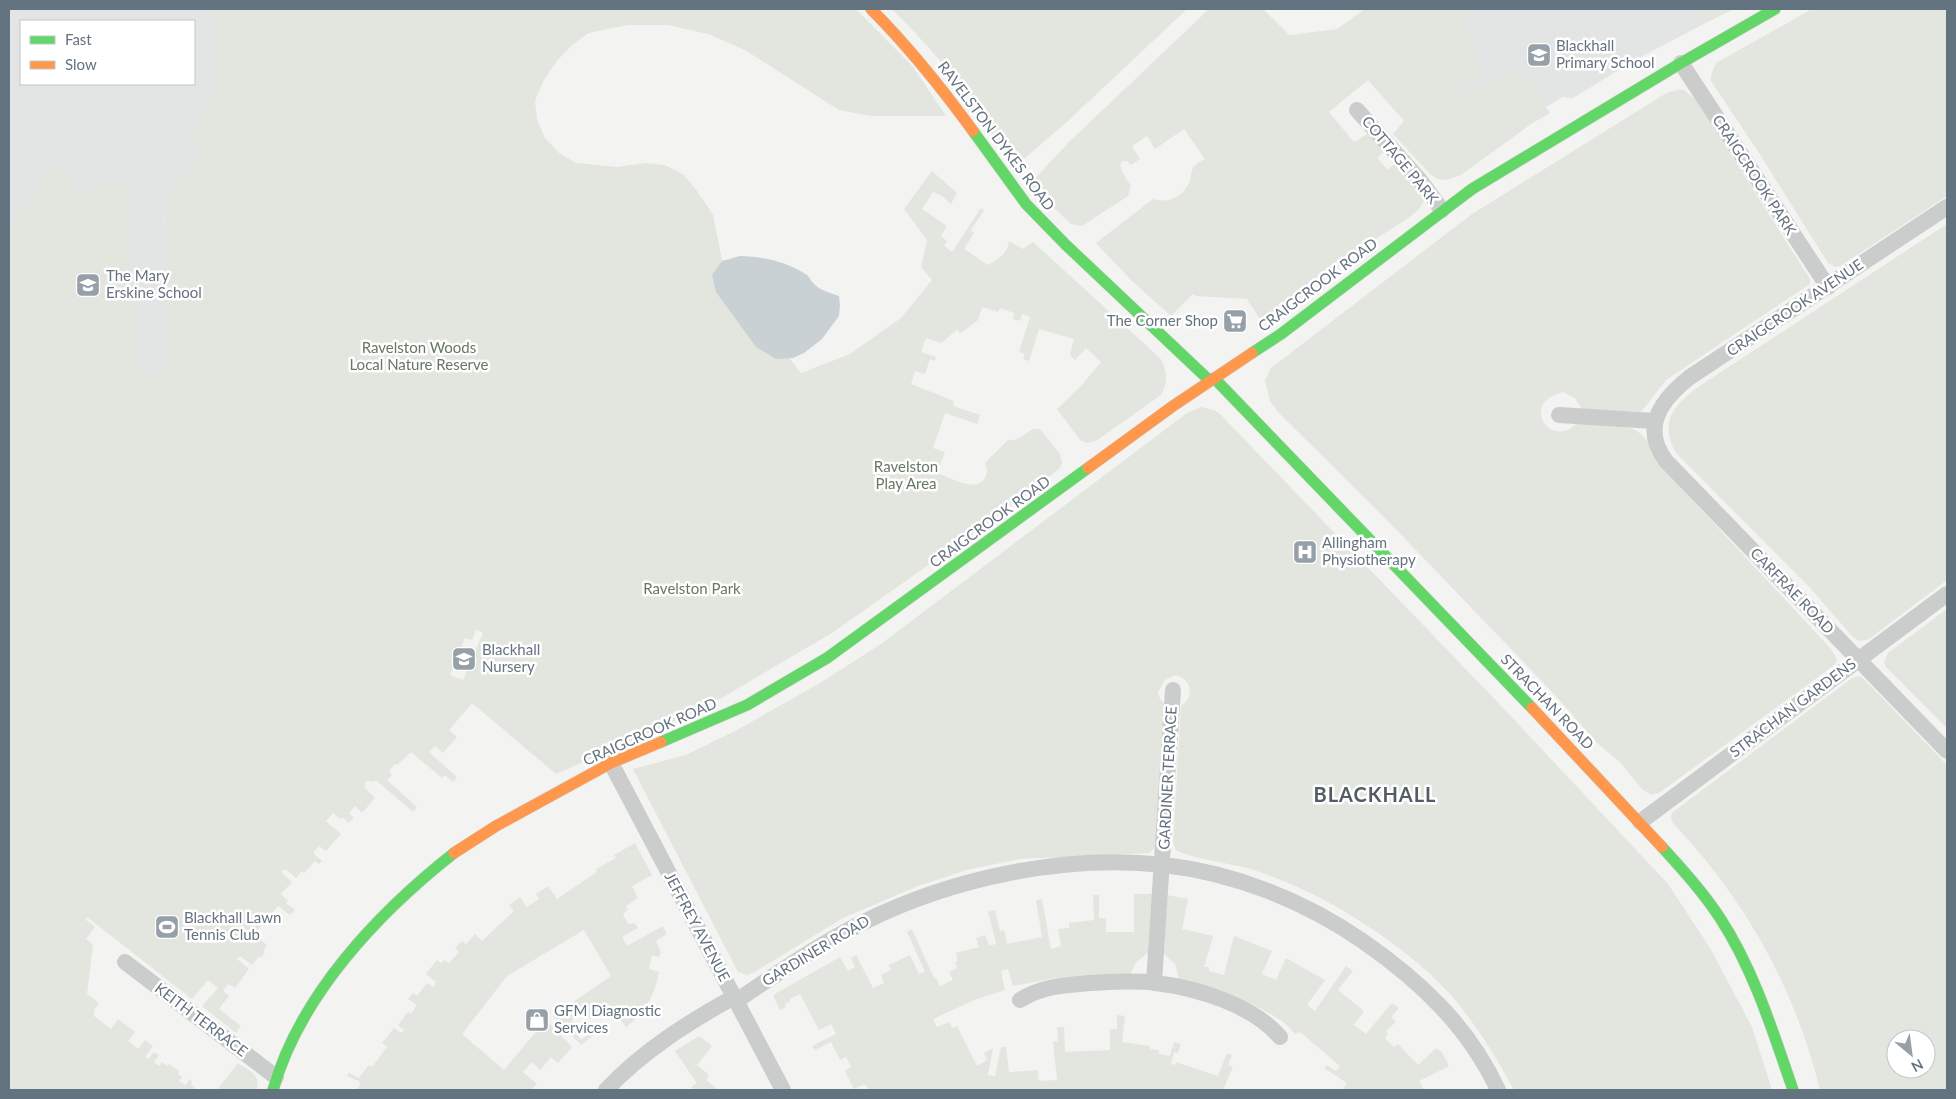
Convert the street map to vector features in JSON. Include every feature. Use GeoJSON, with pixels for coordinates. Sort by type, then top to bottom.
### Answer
{"type":"FeatureCollection","features":[{"type":"Feature","properties":{"kind":"street","name":"RAVELSTON DYKES ROAD"},"geometry":{"type":"LineString","coordinates":[[871,9],[903,41],[937,81],[1026,204],[1066,245],[1212,380]]}},
{"type":"Feature","properties":{"kind":"street","name":"CRAIGCROOK ROAD"},"geometry":{"type":"LineString","coordinates":[[274,1084],[284,1053],[295,1031],[317,996],[368,931],[420,879],[454,853],[488,830],[611,764],[747,705],[827,658],[1212,380],[1286,330],[1442,210],[1500,171],[1681,62],[1774,9]]}},
{"type":"Feature","properties":{"kind":"street","name":"CRAIGCROOK PARK"},"geometry":{"type":"LineString","coordinates":[[1681,62],[1828,287]]}},
{"type":"Feature","properties":{"kind":"street","name":"COTTAGE PARK"},"geometry":{"type":"LineString","coordinates":[[1357,110],[1419,179],[1442,210]]}},
{"type":"Feature","properties":{"kind":"street","name":"CRAIGCROOK AVENUE"},"geometry":{"type":"LineString","coordinates":[[1655,421],[1669,396],[1690,377],[1947,207]]}},
{"type":"Feature","properties":{"kind":"street","name":"STRACHAN ROAD"},"geometry":{"type":"LineString","coordinates":[[1212,380],[1574,751],[1640,822],[1701,892],[1720,918],[1760,998],[1794,1090]]}},
{"type":"Feature","properties":{"kind":"street"},"geometry":{"type":"LineString","coordinates":[[1559,414],[1655,421]]}},
{"type":"Feature","properties":{"kind":"street","name":"CARFRAE ROAD"},"geometry":{"type":"LineString","coordinates":[[1655,421],[1656,441],[1666,461],[1947,751]]}},
{"type":"Feature","properties":{"kind":"street","name":"STRACHAN GARDENS"},"geometry":{"type":"LineString","coordinates":[[1640,822],[1947,594]]}},
{"type":"Feature","properties":{"kind":"street","name":"GARDINER TERRACE"},"geometry":{"type":"LineString","coordinates":[[1154,983],[1173,690]]}},
{"type":"Feature","properties":{"kind":"street","name":"JEFFREY AVENUE"},"geometry":{"type":"LineString","coordinates":[[611,764],[783,1090]]}},
{"type":"Feature","properties":{"kind":"street","name":"GARDINER ROAD"},"geometry":{"type":"LineString","coordinates":[[606,1090],[657,1045],[692,1021],[735,999],[843,932],[886,912],[927,895],[985,879],[1053,867],[1108,864],[1162,865],[1201,871],[1255,886],[1314,911],[1356,936],[1404,972],[1446,1011],[1470,1041],[1498,1090]]}},
{"type":"Feature","properties":{"kind":"street","name":"KEITH TERRACE"},"geometry":{"type":"LineString","coordinates":[[125,962],[274,1084]]}},
{"type":"Feature","properties":{"kind":"street"},"geometry":{"type":"LineString","coordinates":[[1020,1000],[1042,989],[1061,985],[1154,983],[1190,990],[1232,1004],[1265,1022],[1280,1037]]}},
{"type":"Feature","properties":{"kind":"shaded area","name":"The Mary Erskine School"},"geometry":{"type":"Polygon","coordinates":[[[9,9],[293,9],[289,25],[164,212],[172,369],[9,634],[9,9]]]}},
{"type":"Feature","properties":{"kind":"shaded area","name":"Blackhall Primary School"},"geometry":{"type":"Polygon","coordinates":[[[1461,9],[1732,9],[1637,59],[1573,98],[1563,97],[1546,107],[1509,72],[1466,95],[1429,50],[1461,9]]]}},
{"type":"Feature","properties":{"kind":"shaded area"},"geometry":{"type":"Polygon","coordinates":[[[740,256],[758,257],[791,266],[807,275],[814,284],[826,292],[839,296],[839,316],[822,339],[804,353],[793,358],[776,359],[756,347],[716,292],[712,275],[722,261],[740,256]]]}},
{"type":"Feature","properties":{"kind":"green space","name":"Ravelston Woods Local Nature Reserve"},"geometry":{"type":"Polygon","coordinates":[[[216,9],[856,9],[913,67],[946,116],[871,116],[839,110],[745,50],[708,34],[668,25],[628,25],[588,33],[571,46],[556,62],[544,80],[535,100],[537,120],[545,138],[559,153],[576,163],[617,167],[646,163],[665,165],[684,175],[713,215],[725,275],[801,373],[850,354],[901,318],[932,280],[921,267],[927,240],[904,209],[932,171],[957,193],[951,204],[942,196],[933,192],[922,209],[947,226],[941,236],[947,241],[944,246],[952,252],[981,208],[984,210],[971,230],[974,233],[964,249],[988,265],[1002,256],[1007,249],[1009,241],[1023,249],[1033,242],[1160,358],[1165,367],[1166,381],[1161,395],[1096,441],[1087,443],[1080,440],[1057,409],[1081,386],[1101,362],[1086,348],[1075,360],[1070,355],[1074,339],[1039,329],[1029,361],[1023,359],[1025,354],[1019,352],[1030,317],[1022,314],[1020,321],[1013,319],[1014,313],[1000,308],[998,312],[982,307],[978,320],[960,334],[958,329],[941,343],[926,338],[921,352],[936,357],[935,361],[930,359],[925,374],[915,371],[911,384],[954,401],[953,406],[980,415],[977,424],[945,413],[933,448],[945,452],[937,473],[963,483],[976,484],[981,482],[987,474],[985,463],[1008,440],[1017,439],[1035,429],[1040,429],[1060,454],[1062,463],[1059,469],[978,530],[832,633],[723,697],[643,736],[556,774],[472,703],[449,730],[457,737],[443,753],[435,746],[429,752],[457,777],[453,782],[445,775],[442,778],[411,752],[389,771],[392,775],[387,780],[417,807],[413,812],[376,780],[373,782],[367,781],[365,788],[375,798],[362,813],[355,806],[349,813],[354,818],[349,823],[333,813],[326,821],[341,834],[326,851],[319,846],[313,853],[322,861],[319,864],[315,861],[304,873],[302,871],[296,878],[285,869],[281,872],[292,882],[281,894],[288,901],[286,903],[295,910],[290,915],[278,906],[254,934],[267,945],[263,951],[265,953],[261,958],[259,956],[252,965],[240,956],[237,959],[249,969],[235,988],[228,984],[223,991],[229,996],[219,1009],[241,1026],[236,1033],[202,1006],[218,988],[208,980],[192,999],[87,917],[86,920],[95,927],[86,939],[93,945],[87,994],[99,1003],[94,1010],[94,1016],[111,1029],[118,1019],[135,1032],[128,1041],[138,1049],[145,1040],[153,1046],[145,1057],[148,1059],[154,1052],[159,1055],[154,1062],[159,1066],[162,1062],[167,1066],[169,1064],[179,1071],[178,1074],[182,1077],[179,1081],[185,1085],[190,1079],[191,1084],[195,1088],[193,1090],[9,1090],[9,227],[57,165],[74,171],[68,184],[95,196],[101,183],[111,182],[121,186],[126,199],[136,375],[171,369],[164,212],[172,193],[205,149],[189,136],[204,116],[219,71],[220,53],[212,35],[211,27],[216,9]],[[476,630],[472,640],[465,638],[450,675],[463,680],[483,633],[476,630]]]}},
{"type":"Feature","properties":{"kind":"green space"},"geometry":{"type":"Polygon","coordinates":[[[892,9],[1187,9],[1069,120],[1017,165],[1014,164],[986,127],[985,123],[988,119],[930,49],[892,9]]]}},
{"type":"Feature","properties":{"kind":"green space"},"geometry":{"type":"Polygon","coordinates":[[[1209,9],[1263,9],[1289,35],[1337,29],[1365,9],[1461,9],[1482,75],[1461,89],[1466,95],[1509,72],[1527,78],[1550,113],[1531,124],[1461,175],[1447,180],[1438,179],[1431,175],[1393,134],[1404,121],[1368,80],[1329,112],[1354,142],[1369,133],[1387,149],[1377,158],[1388,170],[1398,160],[1424,192],[1424,201],[1420,208],[1410,217],[1374,240],[1304,294],[1261,321],[1247,299],[1196,296],[1193,294],[1171,316],[1132,281],[1096,243],[1153,199],[1170,200],[1184,191],[1194,167],[1205,159],[1184,129],[1155,149],[1147,136],[1132,146],[1140,159],[1131,165],[1127,161],[1122,161],[1120,165],[1131,186],[1128,196],[1082,226],[1071,224],[1029,185],[1069,142],[1209,9]]]}},
{"type":"Feature","properties":{"kind":"green space"},"geometry":{"type":"Polygon","coordinates":[[[1697,9],[1734,9],[1703,24],[1697,9]]]}},
{"type":"Feature","properties":{"kind":"green space"},"geometry":{"type":"Polygon","coordinates":[[[1812,9],[1947,9],[1947,196],[1840,266],[1835,267],[1828,263],[1711,81],[1711,75],[1716,63],[1812,9]]]}},
{"type":"Feature","properties":{"kind":"green space"},"geometry":{"type":"Polygon","coordinates":[[[1684,90],[1696,100],[1810,279],[1810,284],[1666,380],[1641,412],[1582,409],[1575,398],[1563,392],[1549,398],[1542,406],[1541,415],[1544,423],[1551,429],[1559,432],[1570,429],[1580,420],[1625,426],[1641,434],[1656,461],[1831,649],[1837,659],[1835,664],[1829,669],[1659,793],[1651,795],[1642,789],[1621,763],[1598,744],[1554,694],[1389,522],[1277,411],[1270,401],[1265,380],[1271,368],[1472,214],[1668,92],[1684,90]]]}},
{"type":"Feature","properties":{"kind":"green space"},"geometry":{"type":"Polygon","coordinates":[[[1947,224],[1947,580],[1869,639],[1859,641],[1852,636],[1811,589],[1676,453],[1671,442],[1669,424],[1676,408],[1698,387],[1947,224]]]}},
{"type":"Feature","properties":{"kind":"green space"},"geometry":{"type":"Polygon","coordinates":[[[1201,407],[1214,410],[1221,415],[1506,711],[1668,884],[1710,948],[1752,1027],[1772,1090],[1514,1090],[1487,1044],[1456,1001],[1421,966],[1400,949],[1354,917],[1286,882],[1248,868],[1199,858],[1176,850],[1173,843],[1181,706],[1188,698],[1190,689],[1185,680],[1175,675],[1165,680],[1158,692],[1160,699],[1167,706],[1156,847],[1149,853],[1019,859],[967,870],[918,886],[843,918],[753,973],[747,975],[738,972],[633,769],[686,755],[737,730],[820,683],[881,644],[1187,413],[1201,407]]]}},
{"type":"Feature","properties":{"kind":"green space"},"geometry":{"type":"Polygon","coordinates":[[[1947,609],[1947,728],[1886,667],[1884,662],[1888,653],[1947,609]]]}},
{"type":"Feature","properties":{"kind":"green space"},"geometry":{"type":"Polygon","coordinates":[[[1859,676],[1865,680],[1947,765],[1947,1090],[1820,1090],[1797,1016],[1764,947],[1722,882],[1672,822],[1671,815],[1851,679],[1859,676]]]}},
{"type":"Feature","properties":{"kind":"green space"},"geometry":{"type":"Polygon","coordinates":[[[635,843],[652,875],[632,886],[638,898],[626,906],[628,909],[623,914],[628,924],[635,923],[638,928],[622,937],[627,946],[663,926],[667,934],[656,941],[661,952],[659,957],[652,955],[649,969],[659,972],[655,989],[644,1009],[633,1021],[626,1027],[609,1005],[590,1019],[583,1011],[572,1020],[575,1025],[571,1028],[581,1040],[591,1032],[594,1035],[581,1045],[553,1016],[611,976],[584,930],[507,976],[462,1034],[504,1070],[546,1020],[572,1047],[558,1063],[551,1057],[540,1070],[532,1062],[523,1072],[537,1084],[531,1090],[357,1090],[361,1082],[347,1076],[349,1073],[359,1078],[369,1065],[372,1067],[387,1047],[382,1043],[394,1028],[402,1033],[404,1030],[398,1025],[408,1012],[411,1014],[417,1005],[408,999],[413,993],[417,996],[427,983],[433,987],[436,982],[426,974],[437,960],[441,963],[444,960],[449,963],[459,952],[455,948],[462,941],[466,944],[475,934],[482,941],[514,911],[509,905],[520,897],[527,907],[539,899],[536,894],[548,886],[557,899],[597,872],[596,869],[616,858],[614,855],[635,843]]]}},
{"type":"Feature","properties":{"kind":"green space"},"geometry":{"type":"Polygon","coordinates":[[[1134,894],[1152,894],[1148,953],[1136,962],[1130,975],[1055,978],[1013,986],[1008,969],[1001,971],[1005,990],[974,1000],[933,1019],[937,1027],[949,1022],[952,1028],[957,1026],[977,1066],[987,1060],[984,1053],[993,1048],[988,1075],[995,1076],[1001,1047],[1006,1047],[1009,1072],[1038,1070],[1039,1081],[1057,1080],[1053,1042],[1058,1041],[1057,1027],[1064,1027],[1065,1052],[1110,1050],[1110,1029],[1117,1029],[1117,1015],[1125,1016],[1122,1042],[1150,1046],[1150,1049],[1159,1050],[1159,1054],[1170,1056],[1174,1042],[1181,1044],[1178,1053],[1174,1052],[1171,1064],[1175,1065],[1176,1062],[1218,1076],[1227,1053],[1232,1055],[1228,1065],[1233,1067],[1223,1090],[869,1090],[865,1084],[854,1089],[845,1071],[851,1067],[846,1057],[840,1060],[831,1042],[815,1050],[812,1046],[836,1034],[831,1024],[819,1030],[800,994],[790,999],[785,1004],[786,1007],[780,1010],[773,995],[840,957],[848,971],[855,967],[851,958],[856,955],[873,988],[884,983],[881,975],[891,970],[889,965],[910,955],[919,974],[925,972],[907,932],[912,929],[934,978],[936,978],[940,986],[953,980],[949,972],[957,968],[955,962],[958,961],[956,953],[979,947],[976,938],[985,935],[989,945],[996,943],[988,912],[995,910],[1000,931],[1004,930],[1007,944],[1042,937],[1036,900],[1042,899],[1051,949],[1061,946],[1058,929],[1069,928],[1069,923],[1094,920],[1093,895],[1099,895],[1099,918],[1106,919],[1106,932],[1134,932],[1134,894]]]}},
{"type":"Feature","properties":{"kind":"green space"},"geometry":{"type":"Polygon","coordinates":[[[1167,895],[1188,899],[1182,929],[1213,936],[1204,967],[1209,967],[1209,971],[1224,975],[1234,936],[1272,951],[1262,974],[1276,980],[1286,958],[1325,980],[1307,1005],[1315,1011],[1346,966],[1353,971],[1338,990],[1364,1011],[1354,1025],[1366,1034],[1392,1003],[1399,1008],[1391,1017],[1396,1022],[1386,1031],[1388,1034],[1385,1038],[1394,1047],[1398,1044],[1418,1065],[1436,1048],[1442,1052],[1449,1066],[1419,1081],[1424,1090],[1343,1090],[1347,1083],[1324,1068],[1327,1065],[1336,1071],[1340,1066],[1300,1032],[1295,1034],[1274,1016],[1258,1007],[1224,993],[1179,979],[1175,964],[1164,954],[1167,895]]]}},
{"type":"Feature","properties":{"kind":"green space"},"geometry":{"type":"Polygon","coordinates":[[[699,1036],[712,1046],[697,1065],[709,1075],[706,1080],[718,1090],[694,1090],[691,1087],[697,1083],[675,1051],[699,1036]]]}},
{"type":"Feature","properties":{"kind":"green space"},"geometry":{"type":"Polygon","coordinates":[[[238,1063],[254,1074],[258,1085],[257,1090],[217,1090],[238,1063]]]}},
{"type":"Feature","properties":{"kind":"traffic: fast"},"geometry":{"type":"LineString","coordinates":[[1252,353],[1281,334],[1472,189],[1681,63],[1775,9]]}},
{"type":"Feature","properties":{"kind":"traffic: fast"},"geometry":{"type":"LineString","coordinates":[[973,131],[1026,204],[1066,245],[1210,381]]}},
{"type":"Feature","properties":{"kind":"traffic: fast"},"geometry":{"type":"LineString","coordinates":[[1214,378],[1532,708]]}},
{"type":"Feature","properties":{"kind":"traffic: fast"},"geometry":{"type":"LineString","coordinates":[[661,742],[747,705],[827,658],[1088,468]]}},
{"type":"Feature","properties":{"kind":"traffic: fast"},"geometry":{"type":"LineString","coordinates":[[1662,847],[1707,899],[1732,938],[1762,1002],[1793,1090]]}},
{"type":"Feature","properties":{"kind":"traffic: fast"},"geometry":{"type":"LineString","coordinates":[[273,1090],[285,1055],[302,1021],[322,989],[345,958],[397,902],[454,853]]}},
{"type":"Feature","properties":{"kind":"traffic: slow"},"geometry":{"type":"LineString","coordinates":[[871,9],[925,68],[973,131]]}},
{"type":"Feature","properties":{"kind":"traffic: slow"},"geometry":{"type":"LineString","coordinates":[[1088,468],[1173,406],[1252,353]]}},
{"type":"Feature","properties":{"kind":"traffic: slow"},"geometry":{"type":"LineString","coordinates":[[1532,708],[1662,847]]}},
{"type":"Feature","properties":{"kind":"traffic: slow"},"geometry":{"type":"LineString","coordinates":[[454,853],[496,826],[611,763],[661,742]]}},
{"type":"Feature","properties":{"kind":"place","name":"Blackhall Primary School"},"geometry":{"type":"Point","coordinates":[1539,55]}},
{"type":"Feature","properties":{"kind":"place","name":"The Mary Erskine School"},"geometry":{"type":"Point","coordinates":[88,285]}},
{"type":"Feature","properties":{"kind":"place","name":"The Corner Shop"},"geometry":{"type":"Point","coordinates":[1235,321]}},
{"type":"Feature","properties":{"kind":"place","name":"Allingham Physiotherapy"},"geometry":{"type":"Point","coordinates":[1305,552]}},
{"type":"Feature","properties":{"kind":"place","name":"Blackhall Nursery"},"geometry":{"type":"Point","coordinates":[464,659]}},
{"type":"Feature","properties":{"kind":"place","name":"Blackhall Lawn Tennis Club"},"geometry":{"type":"Point","coordinates":[167,927]}},
{"type":"Feature","properties":{"kind":"place","name":"GFM Diagnostic Services"},"geometry":{"type":"Point","coordinates":[537,1020]}},
{"type":"Feature","properties":{"kind":"district","name":"BLACKHALL"},"geometry":{"type":"Point","coordinates":[1375,795]}},
{"type":"Feature","properties":{"kind":"park label","name":"Ravelston Play Area"},"geometry":{"type":"Point","coordinates":[906,476]}},
{"type":"Feature","properties":{"kind":"park label","name":"Ravelston Park"},"geometry":{"type":"Point","coordinates":[692,589]}}]}
